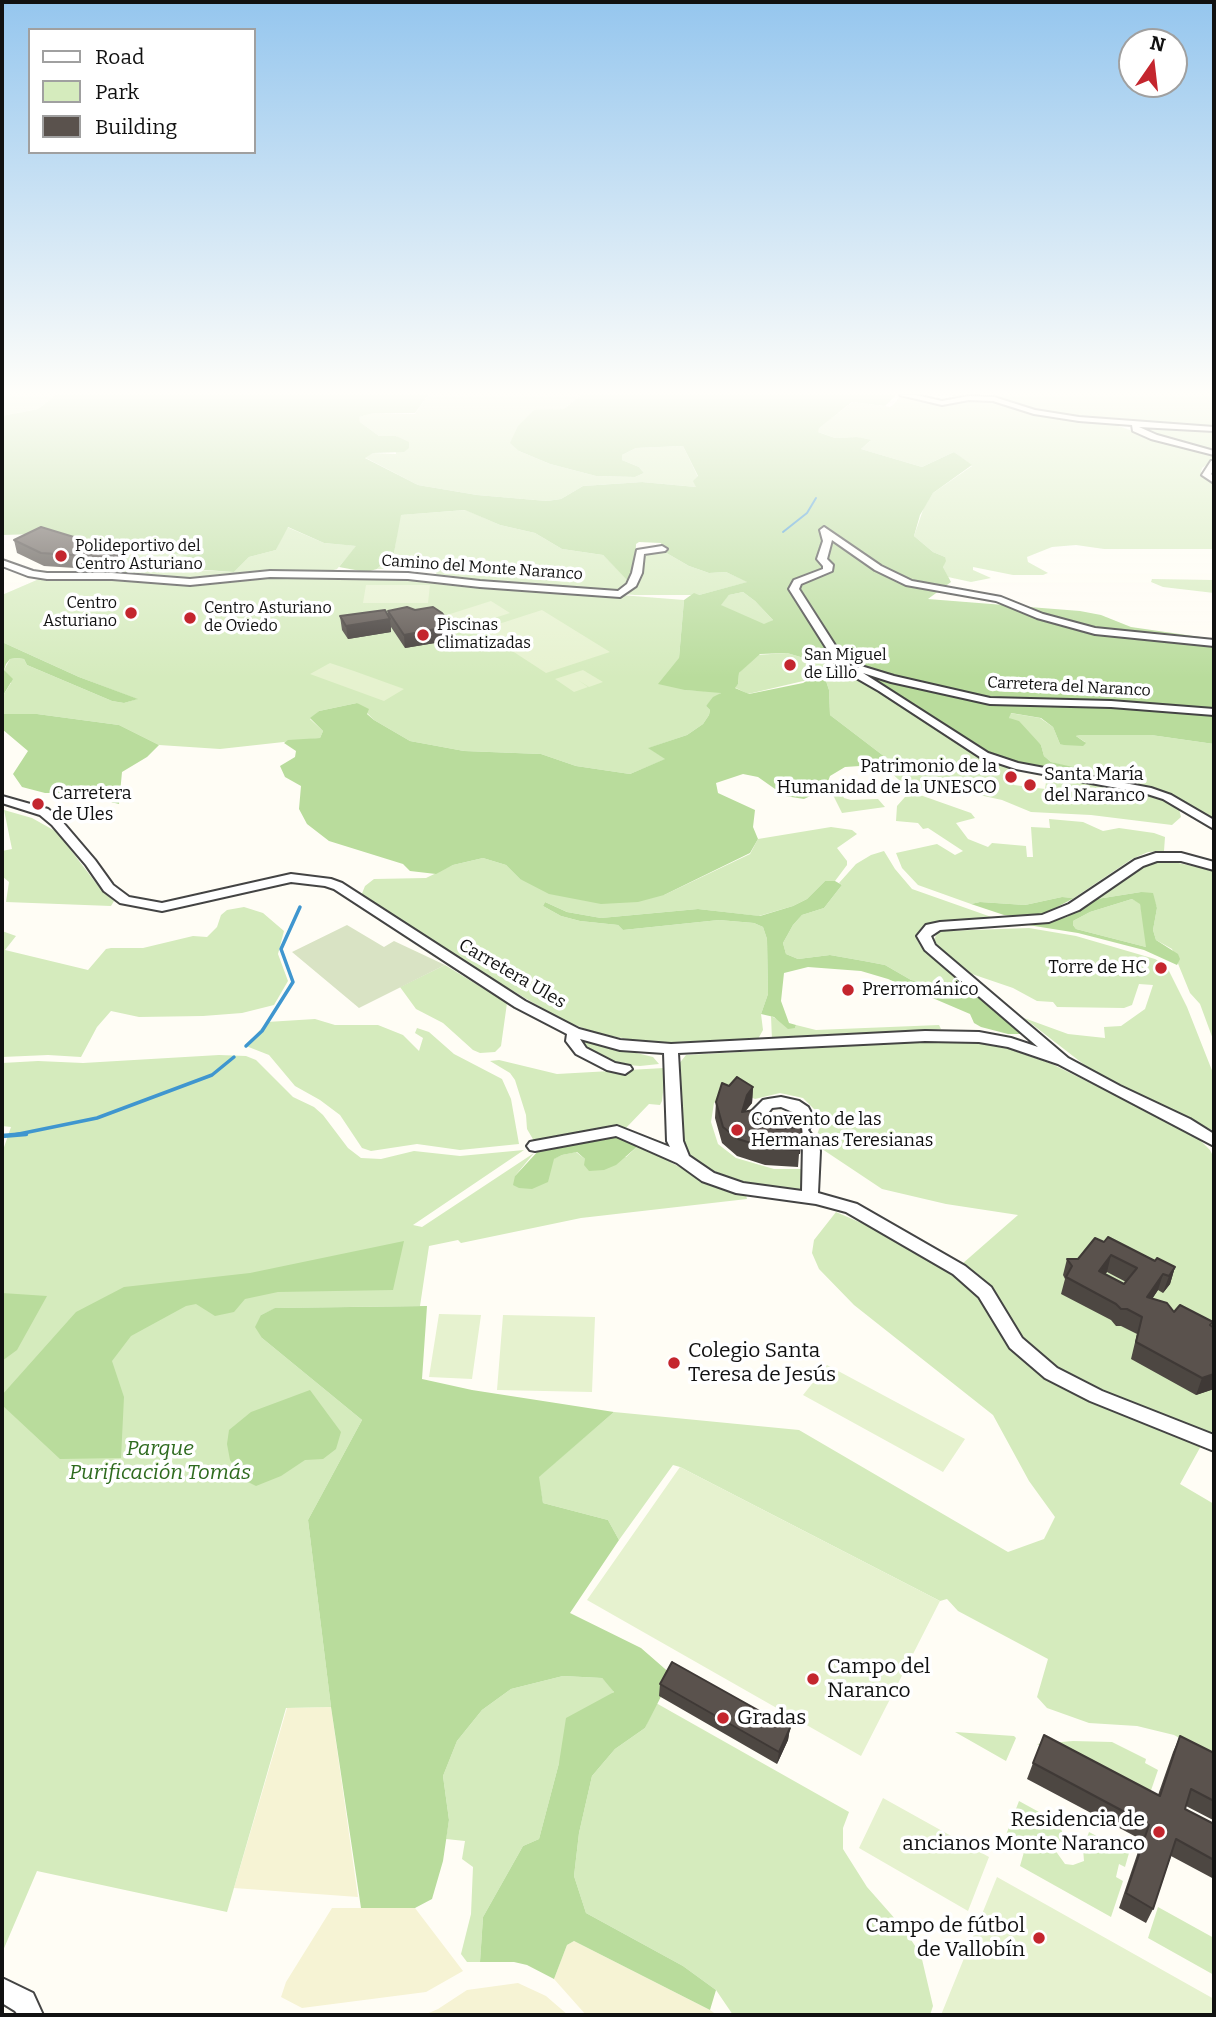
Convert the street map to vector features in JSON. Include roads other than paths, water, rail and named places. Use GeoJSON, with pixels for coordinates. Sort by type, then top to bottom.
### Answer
{"type":"FeatureCollection","features":[{"type":"Feature","properties":{"kind":"street"},"geometry":{"type":"LineString","coordinates":[[1214,643],[1095,631],[1040,616],[998,600],[909,583],[878,568],[824,530],[828,541],[822,559],[828,565],[827,571],[797,582],[794,589],[843,665],[984,755],[1016,766],[1147,790],[1167,797],[1214,825]]}},
{"type":"Feature","properties":{"kind":"street","name":"Camino del Monte Naranco"},"geometry":{"type":"LineString","coordinates":[[2,563],[31,574],[47,576],[111,576],[190,582],[270,574],[408,576],[620,594],[631,586],[637,573],[640,552],[663,549]]}},
{"type":"Feature","properties":{"kind":"street","name":"Carretera del Naranco"},"geometry":{"type":"LineString","coordinates":[[843,665],[891,679],[990,701],[1111,704],[1214,712]]}},
{"type":"Feature","properties":{"kind":"street","name":"Carretera Ules"},"geometry":{"type":"LineString","coordinates":[[2,799],[44,812],[91,863],[108,888],[125,900],[162,907],[291,878],[338,886],[520,1004],[575,1032],[620,1045],[671,1049],[925,1036],[979,1037],[1011,1043],[1063,1060]]}},
{"type":"Feature","properties":{"kind":"street"},"geometry":{"type":"LineString","coordinates":[[1214,866],[1181,857],[1156,857],[1139,863],[1074,907],[1044,919],[940,926],[924,936],[930,947],[1063,1060],[1115,1090],[1185,1123],[1214,1141]]}},
{"type":"Feature","properties":{"kind":"street"},"geometry":{"type":"LineString","coordinates":[[575,1032],[573,1041],[581,1051],[612,1067],[625,1069]]}},
{"type":"Feature","properties":{"kind":"street"},"geometry":{"type":"LineString","coordinates":[[671,1049],[675,1141],[683,1159]]}},
{"type":"Feature","properties":{"kind":"street"},"geometry":{"type":"LineString","coordinates":[[535,1146],[617,1131],[632,1135],[683,1159],[708,1177],[743,1189],[810,1197],[850,1208],[959,1270],[985,1292],[1016,1343],[1051,1373],[1096,1396],[1214,1443]]}},
{"type":"Feature","properties":{"kind":"street"},"geometry":{"type":"LineString","coordinates":[[800,1131],[810,1143],[812,1151],[810,1197]]}},
{"type":"Feature","properties":{"kind":"street"},"geometry":{"type":"LineString","coordinates":[[2,1990],[24,2002],[30,2015]]}},
{"type":"Feature","properties":{"kind":"waterway"},"geometry":{"type":"LineString","coordinates":[[783,532],[807,513],[816,498]]}},
{"type":"Feature","properties":{"kind":"waterway"},"geometry":{"type":"LineString","coordinates":[[246,1046],[262,1031],[293,982],[281,949],[300,907]]}},
{"type":"Feature","properties":{"kind":"waterway"},"geometry":{"type":"LineString","coordinates":[[14,1135],[97,1118],[212,1075],[234,1057]]}},
{"type":"Feature","properties":{"kind":"waterway"},"geometry":{"type":"LineString","coordinates":[[14,1135],[26,1134]]}},
{"type":"Feature","properties":{"kind":"waterway"},"geometry":{"type":"LineString","coordinates":[[2,1136],[14,1135]]}},
{"type":"Feature","properties":{"kind":"place","name":"Polideportivo del Centro Asturiano"},"geometry":{"type":"Point","coordinates":[61,556]}},
{"type":"Feature","properties":{"kind":"place","name":"Centro Asturiano"},"geometry":{"type":"Point","coordinates":[131,613]}},
{"type":"Feature","properties":{"kind":"place","name":"Centro Asturiano de Oviedo"},"geometry":{"type":"Point","coordinates":[190,618]}},
{"type":"Feature","properties":{"kind":"place","name":"Piscinas climatizadas"},"geometry":{"type":"Point","coordinates":[423,635]}},
{"type":"Feature","properties":{"kind":"place","name":"San Miguel de Lillo"},"geometry":{"type":"Point","coordinates":[790,665]}},
{"type":"Feature","properties":{"kind":"place","name":"Patrimonio de la Humanidad de la UNESCO"},"geometry":{"type":"Point","coordinates":[1011,777]}},
{"type":"Feature","properties":{"kind":"place","name":"Santa María del Naranco"},"geometry":{"type":"Point","coordinates":[1030,785]}},
{"type":"Feature","properties":{"kind":"place","name":"Carretera de Ules"},"geometry":{"type":"Point","coordinates":[38,804]}},
{"type":"Feature","properties":{"kind":"place","name":"Torre de HC"},"geometry":{"type":"Point","coordinates":[1161,968]}},
{"type":"Feature","properties":{"kind":"place","name":"Prerrománico"},"geometry":{"type":"Point","coordinates":[848,990]}},
{"type":"Feature","properties":{"kind":"place","name":"Convento de las Hermanas Teresianas"},"geometry":{"type":"Point","coordinates":[737,1130]}},
{"type":"Feature","properties":{"kind":"place","name":"Colegio Santa Teresa de Jesús"},"geometry":{"type":"Point","coordinates":[674,1363]}},
{"type":"Feature","properties":{"kind":"place","name":"Campo del Naranco"},"geometry":{"type":"Point","coordinates":[813,1679]}},
{"type":"Feature","properties":{"kind":"place","name":"Gradas"},"geometry":{"type":"Point","coordinates":[723,1718]}},
{"type":"Feature","properties":{"kind":"place","name":"Residencia de ancianos Monte Naranco"},"geometry":{"type":"Point","coordinates":[1159,1832]}},
{"type":"Feature","properties":{"kind":"place","name":"Campo de fútbol de Vallobín"},"geometry":{"type":"Point","coordinates":[1039,1938]}},
{"type":"Feature","properties":{"kind":"park label","name":"Parque Purificación Tomás"},"geometry":{"type":"Point","coordinates":[160,1461]}}]}
